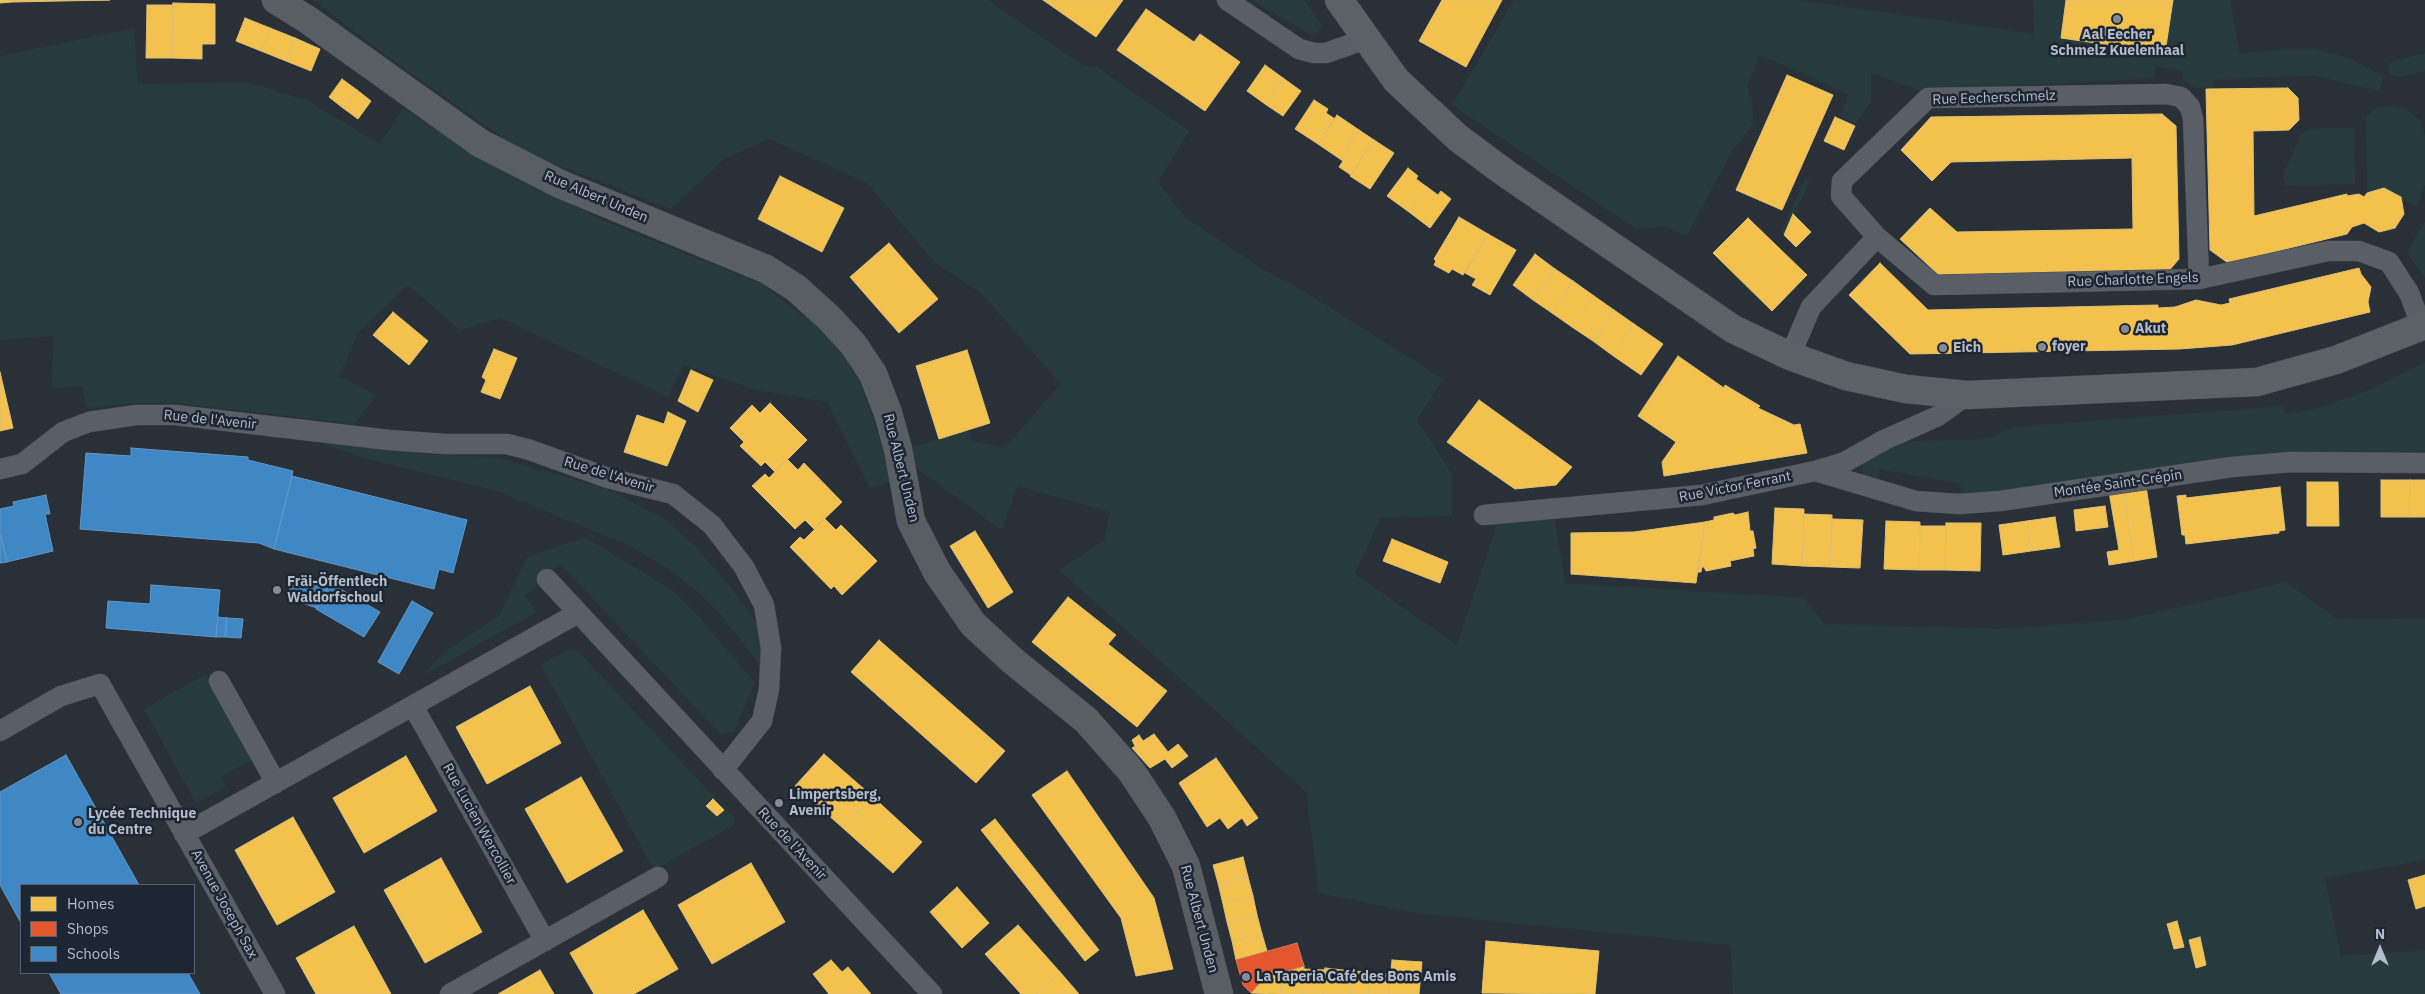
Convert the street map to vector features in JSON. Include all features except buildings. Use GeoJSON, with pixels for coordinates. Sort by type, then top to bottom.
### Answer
{"type":"FeatureCollection","features":[{"type":"Feature","properties":{"kind":"main road","name":"Rue Albert Unden"},"geometry":{"type":"LineString","coordinates":[[276,0],[308,20],[480,143],[560,184],[766,269],[796,288],[829,318],[853,344],[873,374],[888,414],[898,449],[911,521],[937,572],[973,624],[1013,661],[1086,720],[1131,771],[1162,818],[1186,866],[1219,994]]}},
{"type":"Feature","properties":{"kind":"main road"},"geometry":{"type":"LineString","coordinates":[[1340,0],[1396,80],[1465,143],[1733,329],[1790,356],[1846,376],[1906,389],[1967,394],[2257,382],[2336,360],[2423,326]]}},
{"type":"Feature","properties":{"kind":"street"},"geometry":{"type":"LineString","coordinates":[[1227,0],[1298,49],[1326,53],[1366,39]]}},
{"type":"Feature","properties":{"kind":"street","name":"Rue Eecherschmelz"},"geometry":{"type":"LineString","coordinates":[[1877,237],[1841,196],[1842,181],[1928,98],[2166,94],[2181,97],[2190,107],[2194,119],[2199,279]]}},
{"type":"Feature","properties":{"kind":"street"},"geometry":{"type":"LineString","coordinates":[[1790,356],[1811,307],[1877,237]]}},
{"type":"Feature","properties":{"kind":"street","name":"Rue Charlotte Engels"},"geometry":{"type":"LineString","coordinates":[[1877,237],[1934,285],[2199,279],[2328,252],[2359,251],[2389,262],[2409,293],[2423,326]]}},
{"type":"Feature","properties":{"kind":"street","name":"Rue Victor Ferrant"},"geometry":{"type":"LineString","coordinates":[[1484,515],[1702,495],[1815,471],[1845,462],[1884,440],[1938,416],[1967,394]]}},
{"type":"Feature","properties":{"kind":"street","name":"Rue de l'Avenir"},"geometry":{"type":"LineString","coordinates":[[0,469],[22,464],[63,432],[89,422],[136,415],[175,415],[388,440],[445,444],[507,444],[530,450],[608,478],[672,494],[712,524],[744,567],[764,605],[771,648],[769,690],[762,721],[723,770],[932,994]]}},
{"type":"Feature","properties":{"kind":"street","name":"Montée Saint-Crépin"},"geometry":{"type":"LineString","coordinates":[[1815,471],[1916,501],[1959,504],[2000,501],[2232,467],[2291,462],[2425,463]]}},
{"type":"Feature","properties":{"kind":"street"},"geometry":{"type":"LineString","coordinates":[[547,579],[723,770]]}},
{"type":"Feature","properties":{"kind":"street"},"geometry":{"type":"LineString","coordinates":[[184,834],[578,613]]}},
{"type":"Feature","properties":{"kind":"street"},"geometry":{"type":"LineString","coordinates":[[219,681],[276,783]]}},
{"type":"Feature","properties":{"kind":"street","name":"Avenue Joseph Sax"},"geometry":{"type":"LineString","coordinates":[[0,731],[61,696],[100,684],[274,994]]}},
{"type":"Feature","properties":{"kind":"street","name":"Rue Lucien Wercollier"},"geometry":{"type":"LineString","coordinates":[[413,706],[545,941]]}},
{"type":"Feature","properties":{"kind":"street"},"geometry":{"type":"LineString","coordinates":[[450,994],[658,877]]}},
{"type":"Feature","properties":{"kind":"green space"},"geometry":{"type":"Polygon","coordinates":[[[313,0],[988,0],[1084,66],[1097,67],[1189,131],[1158,182],[1185,217],[1264,270],[1307,293],[1443,379],[1417,420],[1452,474],[1452,516],[1381,517],[1355,574],[1457,645],[1498,522],[1555,519],[1565,583],[1804,598],[1825,624],[2001,629],[2125,620],[2286,582],[2338,619],[2425,618],[2425,860],[2325,878],[2341,956],[2425,950],[2425,994],[1733,994],[1730,945],[1416,913],[1319,893],[1306,792],[1059,570],[1104,540],[1110,512],[1018,486],[1001,530],[915,467],[913,447],[968,430],[972,441],[1005,448],[1060,384],[982,294],[934,262],[867,183],[769,139],[724,159],[671,209],[523,152],[392,60],[313,0]]]}},
{"type":"Feature","properties":{"kind":"green space"},"geometry":{"type":"Polygon","coordinates":[[[1252,0],[1304,0],[1321,23],[1321,27],[1318,33],[1311,35],[1252,0]]]}},
{"type":"Feature","properties":{"kind":"green space"},"geometry":{"type":"Polygon","coordinates":[[[1514,0],[1796,0],[2034,34],[2033,0],[2066,0],[2061,38],[2165,53],[2173,0],[2230,0],[2240,54],[2282,49],[2316,49],[2349,58],[2383,76],[2380,91],[2311,75],[2213,80],[2214,87],[2197,88],[2183,80],[2182,71],[2155,66],[2155,78],[1922,91],[1871,73],[1871,102],[1856,123],[1840,116],[1848,95],[1789,67],[1760,56],[1747,87],[1752,102],[1754,123],[1731,153],[1687,236],[1665,226],[1636,229],[1452,105],[1514,0]]]}},
{"type":"Feature","properties":{"kind":"green space"},"geometry":{"type":"Polygon","coordinates":[[[134,28],[138,84],[252,83],[308,101],[380,144],[403,108],[473,153],[602,220],[762,284],[820,329],[841,353],[859,381],[873,418],[883,450],[890,483],[870,488],[827,402],[757,390],[683,365],[668,397],[500,318],[460,330],[408,285],[358,333],[339,377],[377,395],[354,424],[178,403],[140,403],[86,408],[82,386],[51,388],[54,336],[0,340],[0,56],[134,28]]]}},
{"type":"Feature","properties":{"kind":"green space"},"geometry":{"type":"Polygon","coordinates":[[[2425,53],[2425,71],[2402,77],[2390,75],[2388,63],[2425,53]]]}},
{"type":"Feature","properties":{"kind":"green space"},"geometry":{"type":"Polygon","coordinates":[[[2388,106],[2407,109],[2420,121],[2425,137],[2425,185],[2416,207],[2384,188],[2367,193],[2366,117],[2377,107],[2388,106]]]}},
{"type":"Feature","properties":{"kind":"green space"},"geometry":{"type":"Polygon","coordinates":[[[2354,128],[2355,184],[2285,186],[2283,175],[2301,134],[2306,130],[2354,128]]]}},
{"type":"Feature","properties":{"kind":"green space"},"geometry":{"type":"Polygon","coordinates":[[[1805,179],[1811,179],[1784,235],[1781,232],[1805,179]]]}},
{"type":"Feature","properties":{"kind":"green space"},"geometry":{"type":"Polygon","coordinates":[[[2425,221],[2425,278],[2408,255],[2408,251],[2425,221]]]}},
{"type":"Feature","properties":{"kind":"green space"},"geometry":{"type":"Polygon","coordinates":[[[2425,362],[2425,454],[2229,459],[1960,496],[1962,484],[1879,469],[1876,481],[1864,478],[1862,474],[1864,460],[1898,442],[1985,439],[2014,427],[2284,406],[2284,414],[2316,409],[2369,390],[2425,362]]]}},
{"type":"Feature","properties":{"kind":"green space"},"geometry":{"type":"Polygon","coordinates":[[[320,440],[415,453],[499,458],[605,488],[668,521],[700,551],[739,598],[758,625],[763,646],[762,668],[720,614],[696,590],[668,569],[630,546],[497,491],[367,459],[320,443],[320,440]]]}},
{"type":"Feature","properties":{"kind":"green space"},"geometry":{"type":"Polygon","coordinates":[[[585,537],[672,590],[702,620],[755,683],[734,731],[721,735],[560,564],[525,596],[537,612],[424,675],[445,651],[499,616],[527,557],[585,537]]]}},
{"type":"Feature","properties":{"kind":"green space"},"geometry":{"type":"Polygon","coordinates":[[[569,649],[577,650],[735,819],[734,825],[654,870],[541,665],[569,649]]]}},
{"type":"Feature","properties":{"kind":"green space"},"geometry":{"type":"Polygon","coordinates":[[[206,674],[253,759],[221,777],[226,787],[196,803],[144,709],[206,674]]]}},
{"type":"Feature","properties":{"kind":"place","name":"Aal Eecher Schmelz Kuelenhaal"},"geometry":{"type":"Point","coordinates":[2117,19]}},
{"type":"Feature","properties":{"kind":"place","name":"Akut"},"geometry":{"type":"Point","coordinates":[2125,329]}},
{"type":"Feature","properties":{"kind":"place","name":"foyer"},"geometry":{"type":"Point","coordinates":[2042,347]}},
{"type":"Feature","properties":{"kind":"place","name":"Eich"},"geometry":{"type":"Point","coordinates":[1943,348]}},
{"type":"Feature","properties":{"kind":"place","name":"Fräi-Öffentlech Waldorfschoul"},"geometry":{"type":"Point","coordinates":[277,590]}},
{"type":"Feature","properties":{"kind":"place","name":"Limpertsberg, Avenir"},"geometry":{"type":"Point","coordinates":[779,803]}},
{"type":"Feature","properties":{"kind":"place","name":"Lycée Technique du Centre"},"geometry":{"type":"Point","coordinates":[78,822]}},
{"type":"Feature","properties":{"kind":"place","name":"La Taperia Café des Bons Amis"},"geometry":{"type":"Point","coordinates":[1246,977]}}]}
